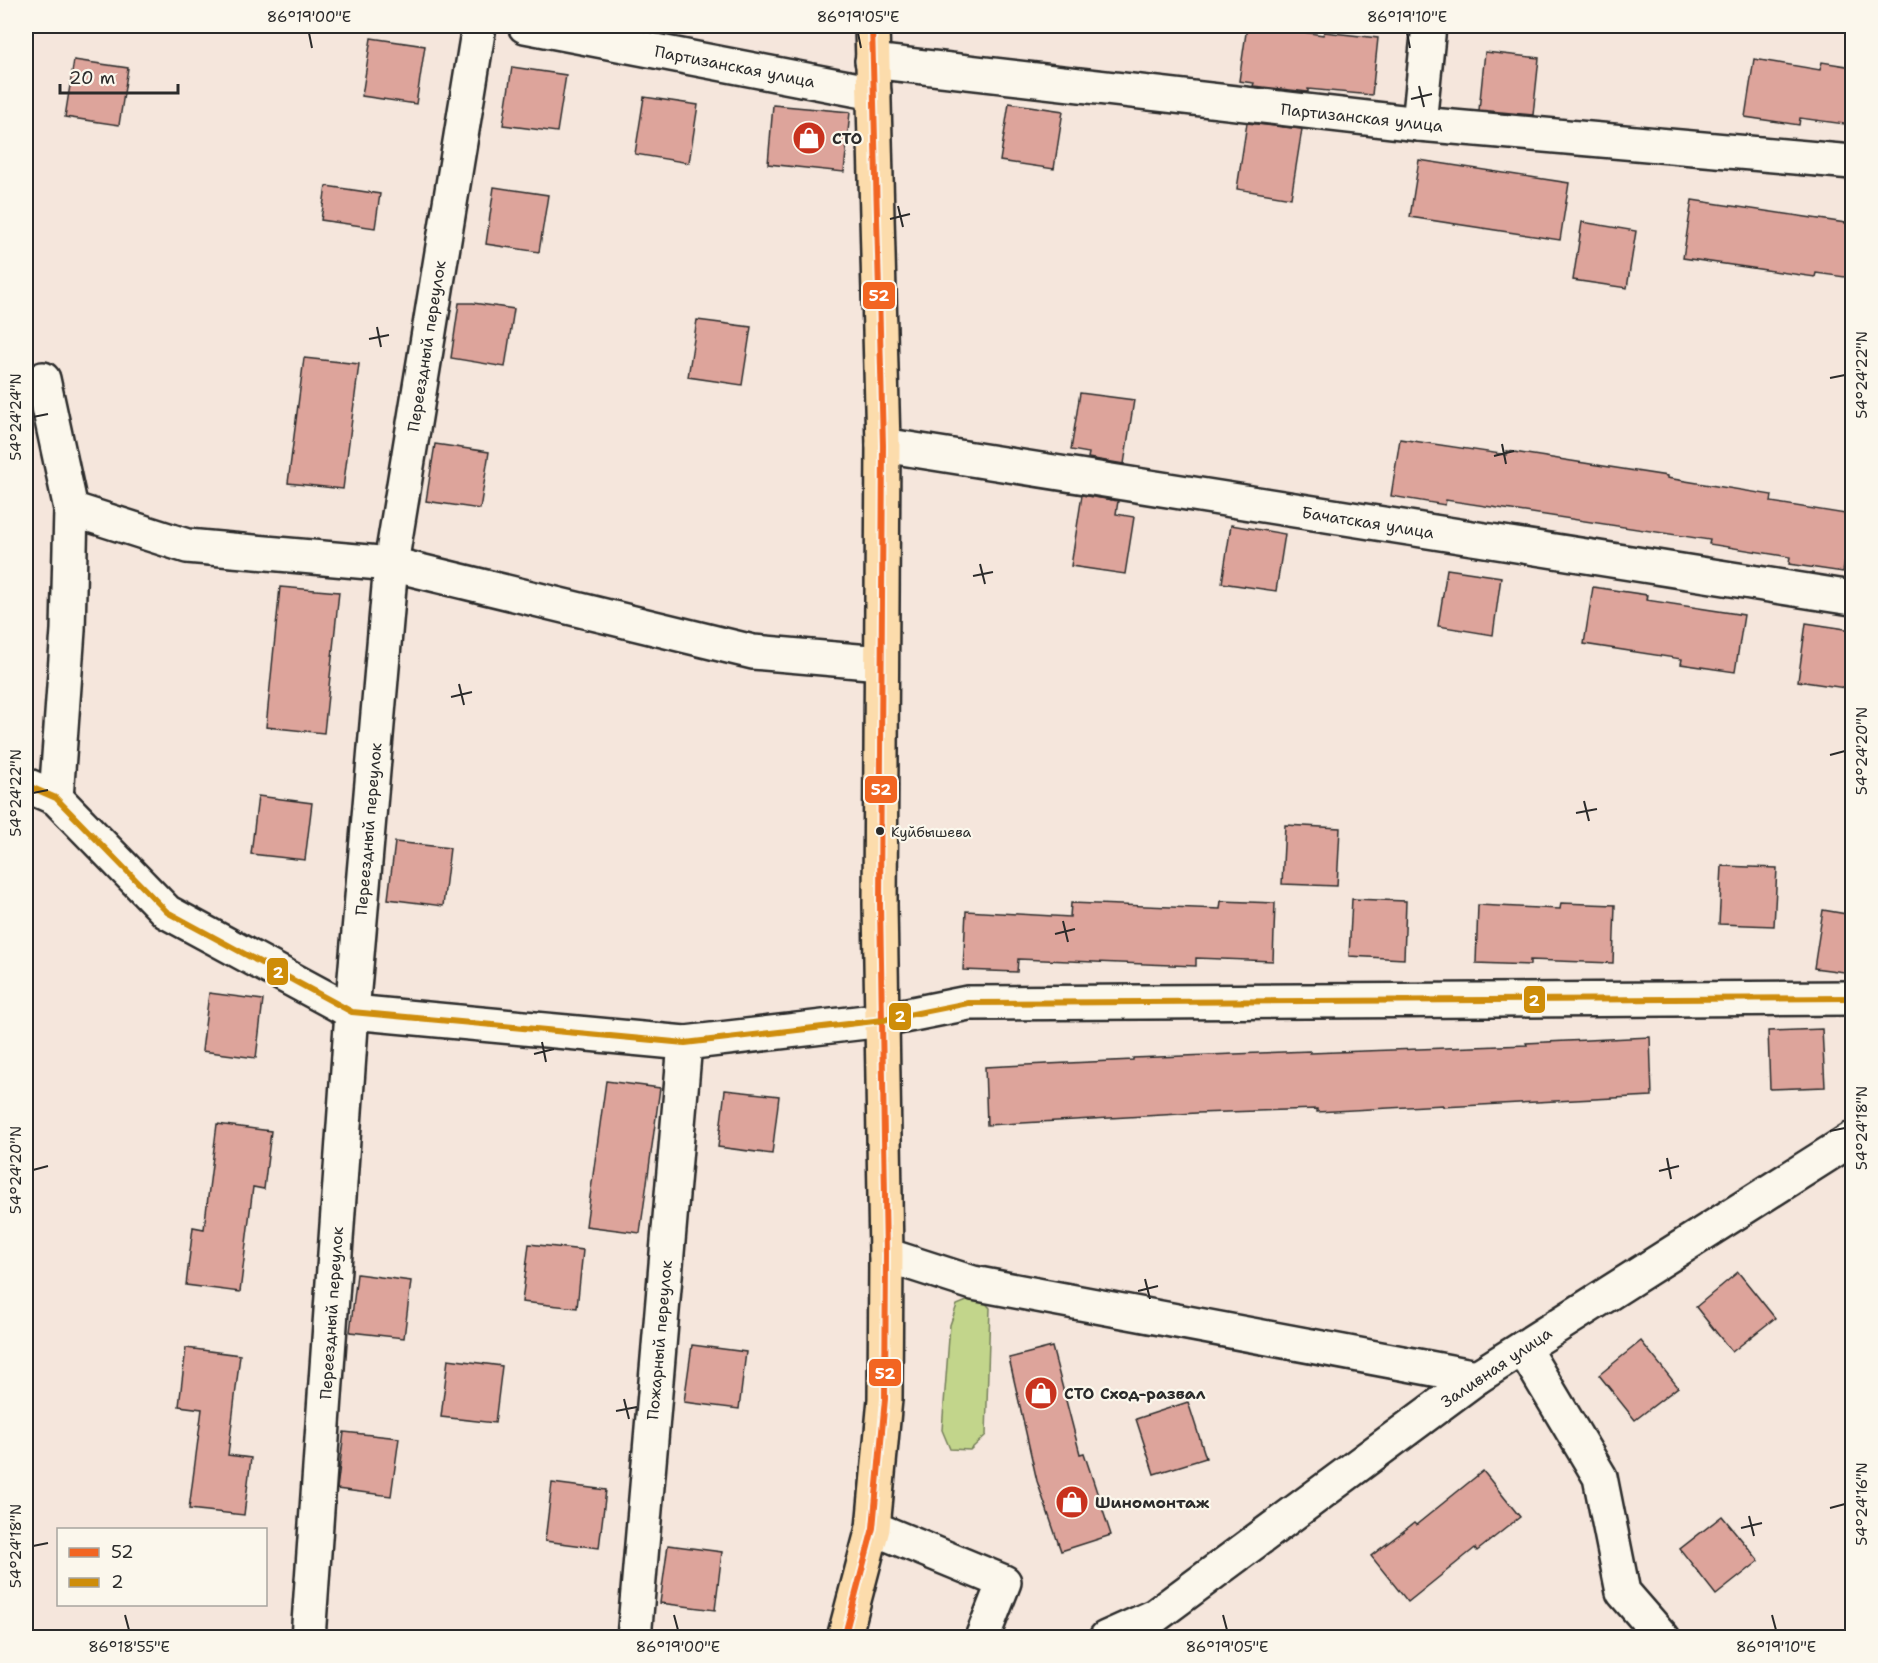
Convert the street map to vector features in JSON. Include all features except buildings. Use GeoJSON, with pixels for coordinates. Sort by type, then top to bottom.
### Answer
{"type":"FeatureCollection","features":[{"type":"Feature","properties":{"kind":"main road"},"geometry":{"type":"LineString","coordinates":[[844,1638],[873,1528],[885,1399],[886,1255],[880,904],[883,445],[872,26]]}},
{"type":"Feature","properties":{"kind":"street","name":"Переездный переулок"},"geometry":{"type":"LineString","coordinates":[[308,1638],[352,1012],[391,564],[478,26]]}},
{"type":"Feature","properties":{"kind":"street","name":"Партизанская улица"},"geometry":{"type":"LineString","coordinates":[[525,26],[873,93]]}},
{"type":"Feature","properties":{"kind":"street"},"geometry":{"type":"LineString","coordinates":[[1419,124],[1429,26]]}},
{"type":"Feature","properties":{"kind":"street","name":"Партизанская улица"},"geometry":{"type":"LineString","coordinates":[[872,61],[1419,124],[1852,162]]}},
{"type":"Feature","properties":{"kind":"street"},"geometry":{"type":"LineString","coordinates":[[44,379],[71,509],[68,630],[56,798]]}},
{"type":"Feature","properties":{"kind":"street","name":"Бачатская улица"},"geometry":{"type":"LineString","coordinates":[[883,445],[1852,598]]}},
{"type":"Feature","properties":{"kind":"street"},"geometry":{"type":"LineString","coordinates":[[71,509],[188,546],[391,564],[753,652],[881,663]]}},
{"type":"Feature","properties":{"kind":"street"},"geometry":{"type":"LineString","coordinates":[[26,785],[56,798],[166,912],[352,1012],[685,1043],[883,1020],[968,1003],[1852,998]]}},
{"type":"Feature","properties":{"kind":"street","name":"Пожарный переулок"},"geometry":{"type":"LineString","coordinates":[[634,1638],[685,1043]]}},
{"type":"Feature","properties":{"kind":"street","name":"Заливная улица"},"geometry":{"type":"LineString","coordinates":[[1106,1638],[1162,1627],[1477,1377],[1852,1139]]}},
{"type":"Feature","properties":{"kind":"street"},"geometry":{"type":"LineString","coordinates":[[886,1255],[973,1283],[1477,1377]]}},
{"type":"Feature","properties":{"kind":"street"},"geometry":{"type":"LineString","coordinates":[[1523,1348],[1600,1477],[1623,1592],[1663,1638]]}},
{"type":"Feature","properties":{"kind":"street"},"geometry":{"type":"LineString","coordinates":[[873,1528],[1004,1582],[982,1638]]}},
{"type":"Feature","properties":{"kind":"green space"},"geometry":{"type":"Polygon","coordinates":[[[979,1296],[990,1308],[986,1435],[970,1450],[950,1449],[942,1430],[950,1325],[957,1305],[979,1296]]]}},
{"type":"Feature","properties":{"kind":"transit line","name":"52"},"geometry":{"type":"LineString","coordinates":[[844,1638],[873,1528],[885,1399],[886,1255],[880,904],[883,445],[872,26]]}},
{"type":"Feature","properties":{"kind":"transit line","name":"2"},"geometry":{"type":"LineString","coordinates":[[26,785],[56,798],[167,912],[352,1012],[685,1043],[883,1020],[968,1003],[1852,998]]}},
{"type":"Feature","properties":{"kind":"place","name":"СТО"},"geometry":{"type":"Point","coordinates":[809,138]}},
{"type":"Feature","properties":{"kind":"place","name":"Куйбышева"},"geometry":{"type":"Point","coordinates":[880,831]}},
{"type":"Feature","properties":{"kind":"place","name":"СТО Сход-развал"},"geometry":{"type":"Point","coordinates":[1041,1393]}},
{"type":"Feature","properties":{"kind":"place","name":"Шиномонтаж"},"geometry":{"type":"Point","coordinates":[1072,1502]}}]}
